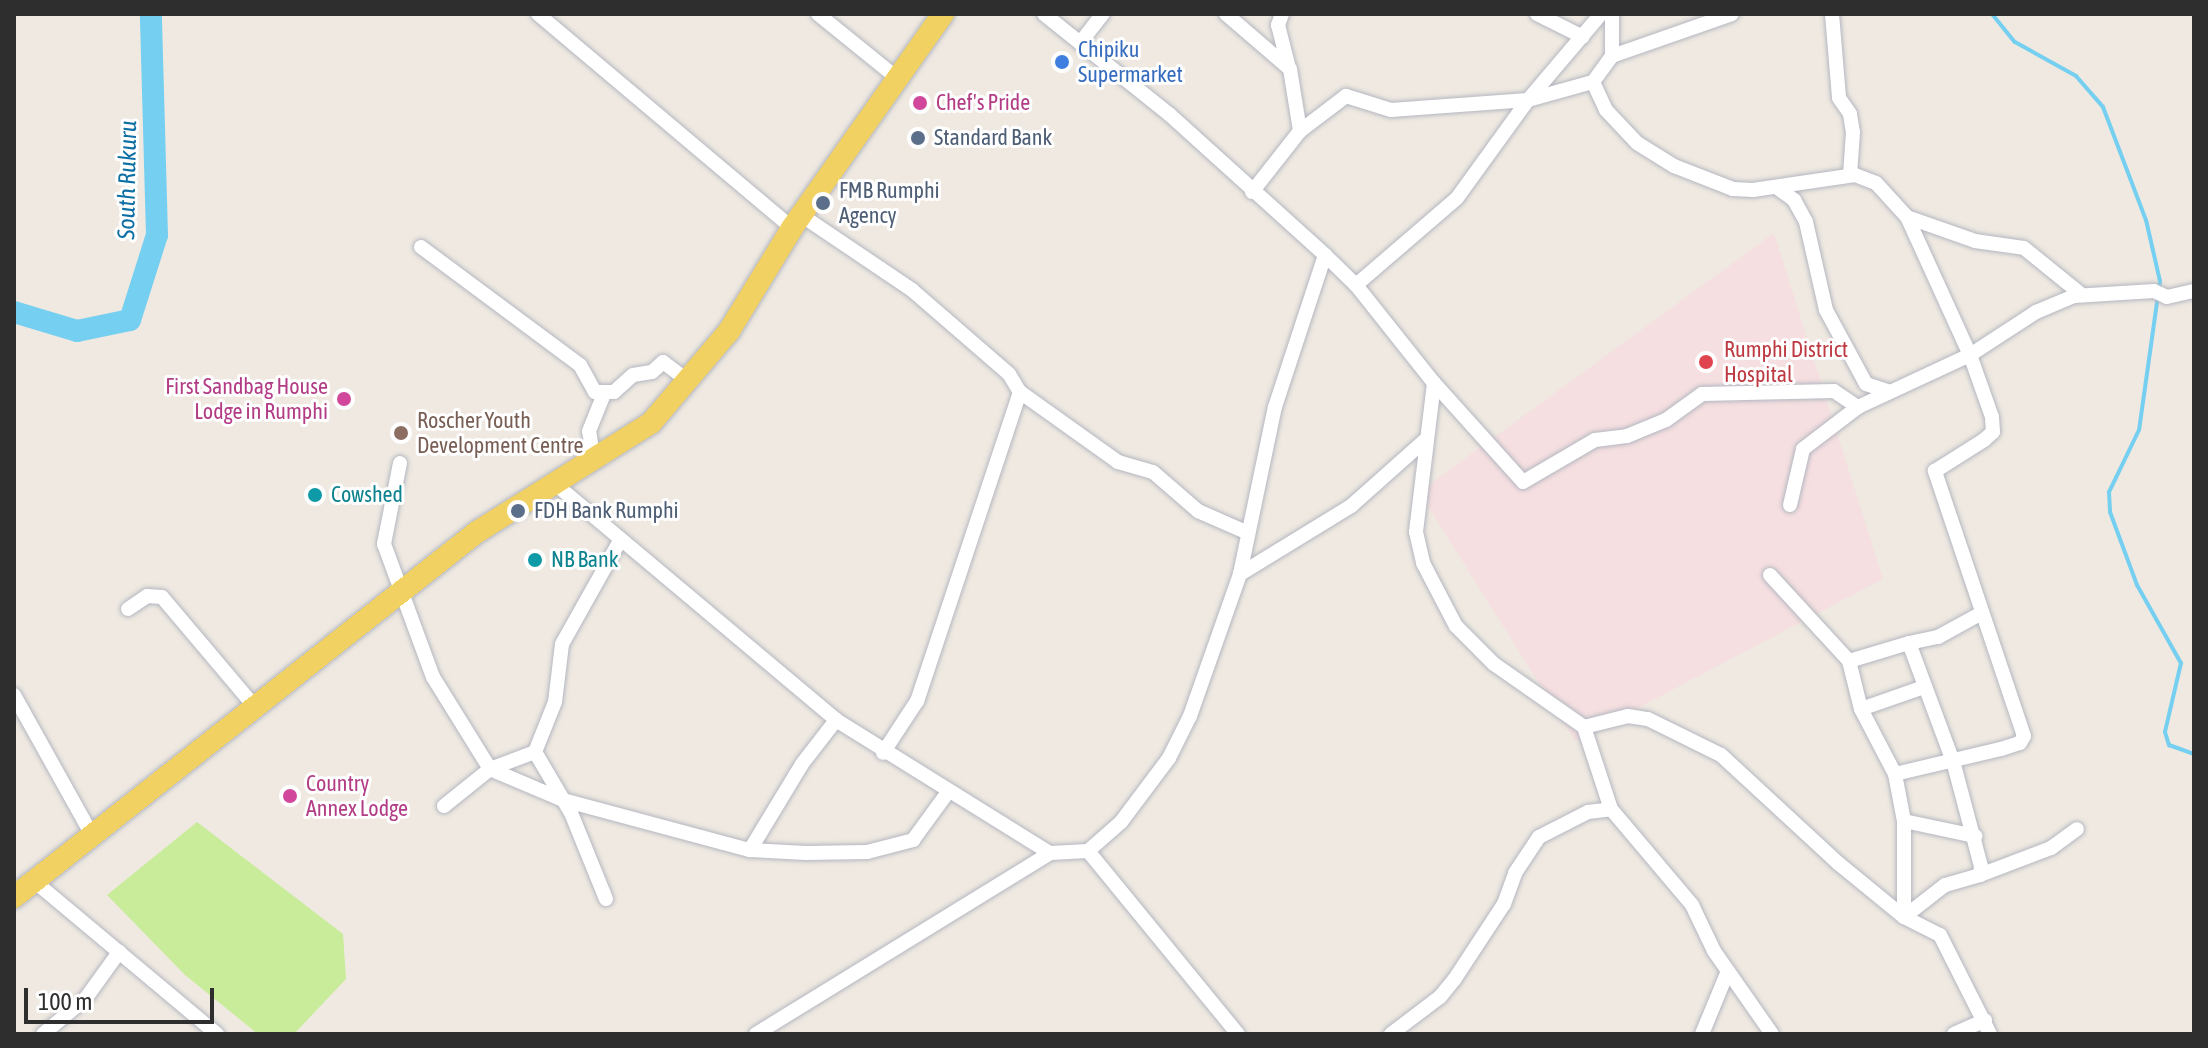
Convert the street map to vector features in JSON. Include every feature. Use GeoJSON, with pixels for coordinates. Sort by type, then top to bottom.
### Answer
{"type":"FeatureCollection","features":[{"type":"Feature","properties":{"kind":"main road"},"geometry":{"type":"LineString","coordinates":[[14,897],[401,590],[554,483],[594,462],[651,423],[690,382],[729,331],[796,222],[943,14]]}},
{"type":"Feature","properties":{"kind":"street"},"geometry":{"type":"LineString","coordinates":[[538,14],[796,222],[912,290],[1009,374],[1020,392],[1118,462],[1153,472],[1198,511],[1248,533]]}},
{"type":"Feature","properties":{"kind":"street"},"geometry":{"type":"LineString","coordinates":[[818,14],[897,78]]}},
{"type":"Feature","properties":{"kind":"street"},"geometry":{"type":"LineString","coordinates":[[1044,14],[1169,114],[1356,285],[1434,383],[1523,482],[1595,440],[1627,436],[1666,420],[1702,394],[1834,391],[1858,407]]}},
{"type":"Feature","properties":{"kind":"street"},"geometry":{"type":"LineString","coordinates":[[1080,43],[1103,14]]}},
{"type":"Feature","properties":{"kind":"street"},"geometry":{"type":"LineString","coordinates":[[1226,14],[1290,69]]}},
{"type":"Feature","properties":{"kind":"street"},"geometry":{"type":"LineString","coordinates":[[1282,14],[1278,25],[1290,69],[1300,131]]}},
{"type":"Feature","properties":{"kind":"street"},"geometry":{"type":"LineString","coordinates":[[1537,14],[1583,37]]}},
{"type":"Feature","properties":{"kind":"street"},"geometry":{"type":"LineString","coordinates":[[1356,285],[1457,198],[1528,100],[1601,14]]}},
{"type":"Feature","properties":{"kind":"street"},"geometry":{"type":"LineString","coordinates":[[1612,14],[1612,56]]}},
{"type":"Feature","properties":{"kind":"street"},"geometry":{"type":"LineString","coordinates":[[1252,192],[1300,131],[1346,96],[1391,110],[1528,100],[1593,82],[1612,56],[1732,14]]}},
{"type":"Feature","properties":{"kind":"street"},"geometry":{"type":"LineString","coordinates":[[1832,14],[1839,98],[1850,114],[1853,132],[1850,175]]}},
{"type":"Feature","properties":{"kind":"street"},"geometry":{"type":"LineString","coordinates":[[1593,82],[1606,110],[1637,143],[1674,166],[1733,189],[1779,189],[1850,175],[1876,183],[1907,217],[1970,355],[1993,432],[1935,471],[1980,614],[2024,736],[2020,743],[1895,774]]}},
{"type":"Feature","properties":{"kind":"street"},"geometry":{"type":"LineString","coordinates":[[1779,189],[1794,200],[1806,222],[1826,310],[1866,384],[1888,391]]}},
{"type":"Feature","properties":{"kind":"street"},"geometry":{"type":"LineString","coordinates":[[1907,217],[1975,241],[2024,248],[2082,295]]}},
{"type":"Feature","properties":{"kind":"street"},"geometry":{"type":"LineString","coordinates":[[421,247],[580,365],[595,392],[603,396]]}},
{"type":"Feature","properties":{"kind":"street"},"geometry":{"type":"LineString","coordinates":[[756,1034],[1050,853],[1088,851],[1121,822],[1169,758],[1190,716],[1240,574],[1275,407],[1325,255]]}},
{"type":"Feature","properties":{"kind":"street"},"geometry":{"type":"LineString","coordinates":[[1790,505],[1803,449],[1858,407],[1970,355],[2036,312],[2082,295],[2194,291]]}},
{"type":"Feature","properties":{"kind":"street"},"geometry":{"type":"LineString","coordinates":[[594,462],[589,431],[603,396],[663,362],[690,382]]}},
{"type":"Feature","properties":{"kind":"street"},"geometry":{"type":"LineString","coordinates":[[1434,383],[1424,441],[1416,532],[1423,563],[1456,626],[1494,664],[1584,727],[1611,809],[1692,905],[1728,971],[1772,1034]]}},
{"type":"Feature","properties":{"kind":"street"},"geometry":{"type":"LineString","coordinates":[[883,753],[917,701],[1020,392]]}},
{"type":"Feature","properties":{"kind":"street"},"geometry":{"type":"LineString","coordinates":[[1240,574],[1351,506],[1424,441]]}},
{"type":"Feature","properties":{"kind":"street"},"geometry":{"type":"LineString","coordinates":[[400,463],[384,544],[433,677],[490,769],[563,800],[750,850],[867,852],[899,844],[924,832],[948,792]]}},
{"type":"Feature","properties":{"kind":"street"},"geometry":{"type":"LineString","coordinates":[[554,483],[836,720],[883,753],[1050,853]]}},
{"type":"Feature","properties":{"kind":"street"},"geometry":{"type":"LineString","coordinates":[[444,806],[490,769],[535,752],[555,702],[562,644],[621,539]]}},
{"type":"Feature","properties":{"kind":"street"},"geometry":{"type":"LineString","coordinates":[[1770,575],[1849,661],[1861,709],[1895,774],[1904,821],[1904,917]]}},
{"type":"Feature","properties":{"kind":"street"},"geometry":{"type":"LineString","coordinates":[[128,609],[147,596],[162,597],[254,706]]}},
{"type":"Feature","properties":{"kind":"street"},"geometry":{"type":"LineString","coordinates":[[1849,661],[1938,637],[1980,614]]}},
{"type":"Feature","properties":{"kind":"street"},"geometry":{"type":"LineString","coordinates":[[1909,643],[1953,761],[1975,836],[1980,875]]}},
{"type":"Feature","properties":{"kind":"street"},"geometry":{"type":"LineString","coordinates":[[1861,709],[1924,687]]}},
{"type":"Feature","properties":{"kind":"street"},"geometry":{"type":"LineString","coordinates":[[14,695],[92,835]]}},
{"type":"Feature","properties":{"kind":"street"},"geometry":{"type":"LineString","coordinates":[[1584,727],[1628,716],[1648,719],[1721,755],[1904,917],[1940,935],[1987,1027],[1954,1034]]}},
{"type":"Feature","properties":{"kind":"street"},"geometry":{"type":"LineString","coordinates":[[750,850],[802,764],[836,720]]}},
{"type":"Feature","properties":{"kind":"street"},"geometry":{"type":"LineString","coordinates":[[535,752],[563,800],[606,899]]}},
{"type":"Feature","properties":{"kind":"street"},"geometry":{"type":"LineString","coordinates":[[1391,1034],[1440,997],[1454,980],[1504,904],[1515,873],[1539,837],[1559,823],[1611,809]]}},
{"type":"Feature","properties":{"kind":"street"},"geometry":{"type":"LineString","coordinates":[[1904,821],[1975,836]]}},
{"type":"Feature","properties":{"kind":"street"},"geometry":{"type":"LineString","coordinates":[[1904,917],[1945,885],[2051,848],[2077,829]]}},
{"type":"Feature","properties":{"kind":"street"},"geometry":{"type":"LineString","coordinates":[[1088,851],[1238,1034]]}},
{"type":"Feature","properties":{"kind":"street"},"geometry":{"type":"LineString","coordinates":[[34,881],[217,1034]]}},
{"type":"Feature","properties":{"kind":"street"},"geometry":{"type":"LineString","coordinates":[[43,1034],[86,998],[119,952]]}},
{"type":"Feature","properties":{"kind":"street"},"geometry":{"type":"LineString","coordinates":[[1702,1034],[1728,971]]}},
{"type":"Feature","properties":{"kind":"shaded area","name":"Rumphi District Hospital"},"geometry":{"type":"Polygon","coordinates":[[[1774,233],[1883,579],[1575,741],[1419,492],[1774,233]]]}},
{"type":"Feature","properties":{"kind":"green space"},"geometry":{"type":"Polygon","coordinates":[[[197,822],[343,934],[346,979],[294,1034],[258,1034],[185,975],[107,895],[197,822]]]}},
{"type":"Feature","properties":{"kind":"waterway","name":"South Rukuru"},"geometry":{"type":"LineString","coordinates":[[14,312],[77,331],[130,320],[157,235],[151,14]]}},
{"type":"Feature","properties":{"kind":"waterway"},"geometry":{"type":"LineString","coordinates":[[1992,14],[2015,42],[2076,76],[2103,107],[2146,220],[2160,281],[2139,430],[2109,492],[2110,512],[2137,585],[2181,663],[2165,732],[2169,745],[2194,754]]}},
{"type":"Feature","properties":{"kind":"place","name":"Chipiku Supermarket"},"geometry":{"type":"Point","coordinates":[1062,62]}},
{"type":"Feature","properties":{"kind":"place","name":"Chef's Pride"},"geometry":{"type":"Point","coordinates":[920,103]}},
{"type":"Feature","properties":{"kind":"place","name":"Standard Bank"},"geometry":{"type":"Point","coordinates":[918,138]}},
{"type":"Feature","properties":{"kind":"place","name":"FMB Rumphi Agency"},"geometry":{"type":"Point","coordinates":[823,203]}},
{"type":"Feature","properties":{"kind":"place","name":"Rumphi District Hospital"},"geometry":{"type":"Point","coordinates":[1706,362]}},
{"type":"Feature","properties":{"kind":"place","name":"First Sandbag House Lodge in Rumphi"},"geometry":{"type":"Point","coordinates":[344,399]}},
{"type":"Feature","properties":{"kind":"place","name":"Roscher Youth Development Centre"},"geometry":{"type":"Point","coordinates":[401,433]}},
{"type":"Feature","properties":{"kind":"place","name":"Cowshed"},"geometry":{"type":"Point","coordinates":[315,495]}},
{"type":"Feature","properties":{"kind":"place","name":"FDH Bank Rumphi"},"geometry":{"type":"Point","coordinates":[518,511]}},
{"type":"Feature","properties":{"kind":"place","name":"NB Bank"},"geometry":{"type":"Point","coordinates":[535,560]}},
{"type":"Feature","properties":{"kind":"place","name":"Country Annex Lodge"},"geometry":{"type":"Point","coordinates":[290,796]}}]}
